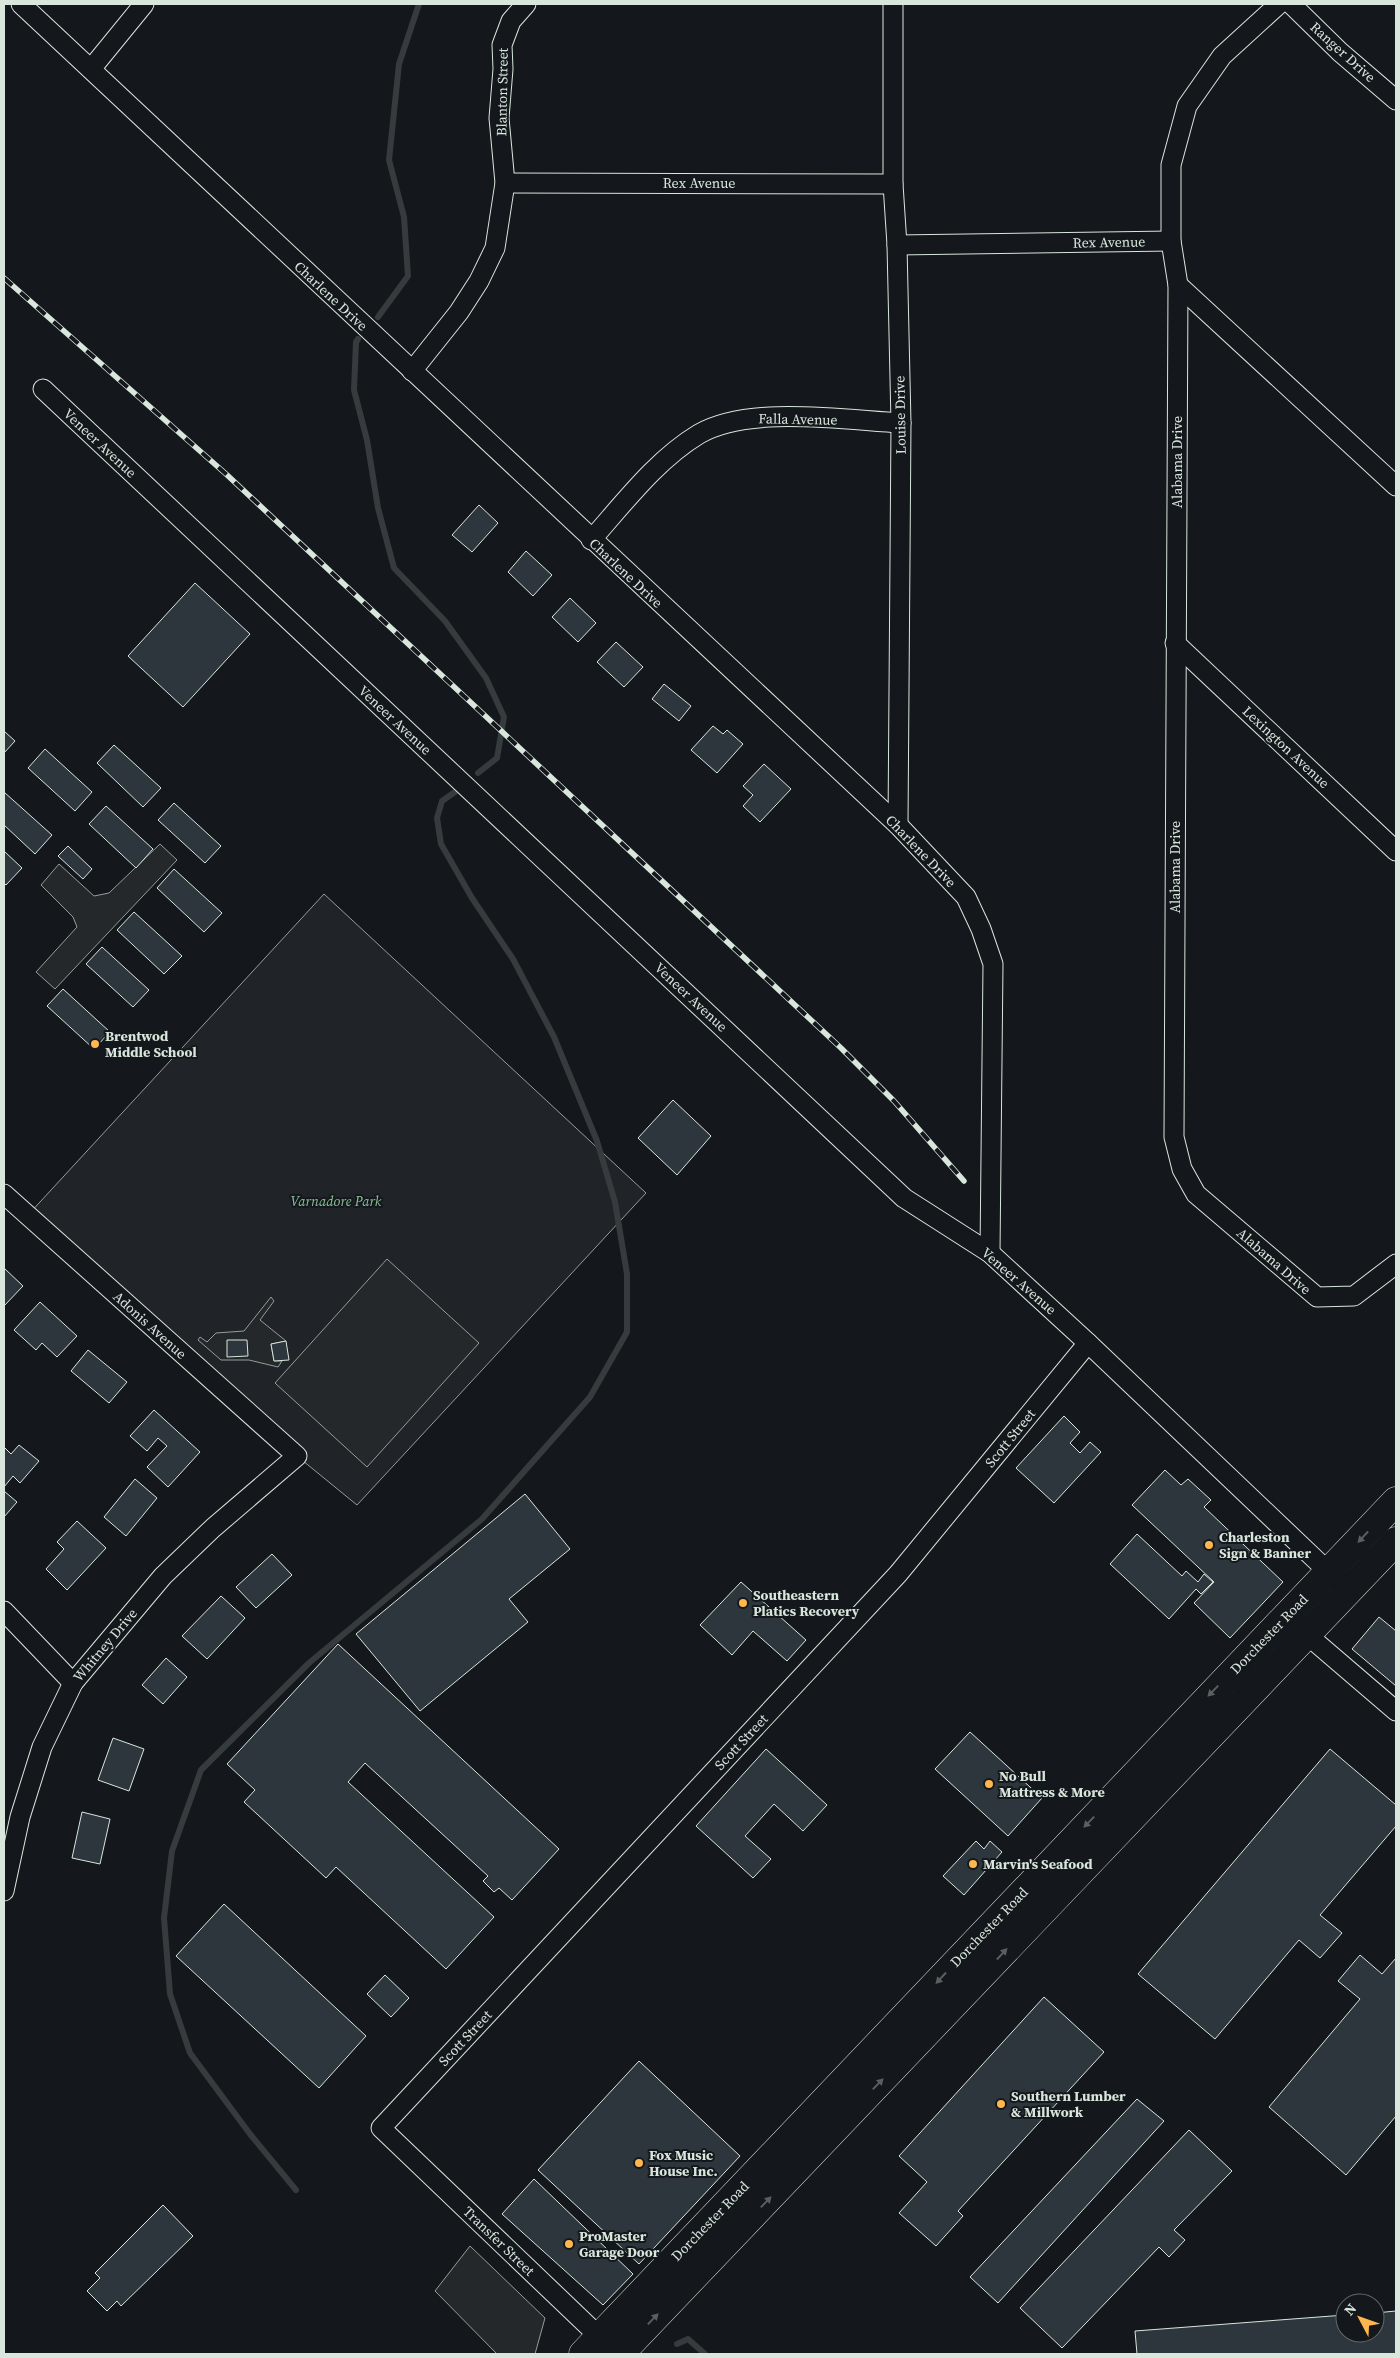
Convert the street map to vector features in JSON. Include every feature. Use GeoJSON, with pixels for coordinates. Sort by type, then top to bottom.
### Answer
{"type":"FeatureCollection","features":[{"type":"Feature","properties":{"kind":"main road","name":"Dorchester Road"},"geometry":{"type":"LineString","coordinates":[[605,2350],[1286,1616],[1396,1501]]}},
{"type":"Feature","properties":{"kind":"main road","name":"Dorchester Road"},"geometry":{"type":"LineString","coordinates":[[605,2350],[1307,1636],[1396,1541]]}},
{"type":"Feature","properties":{"kind":"street","name":"Charlene Drive"},"geometry":{"type":"LineString","coordinates":[[20,4],[898,826],[966,897],[981,929],[993,964],[990,1253]]}},
{"type":"Feature","properties":{"kind":"street"},"geometry":{"type":"LineString","coordinates":[[91,69],[144,4]]}},
{"type":"Feature","properties":{"kind":"street","name":"Blanton Street"},"geometry":{"type":"LineString","coordinates":[[412,371],[459,312],[479,280],[495,248],[506,183],[499,118],[503,69],[502,45],[510,22],[526,4]]}},
{"type":"Feature","properties":{"kind":"street","name":"Louise Drive"},"geometry":{"type":"LineString","coordinates":[[893,4],[893,184],[897,245],[901,423],[898,826]]}},
{"type":"Feature","properties":{"kind":"street","name":"Alabama Drive"},"geometry":{"type":"LineString","coordinates":[[1279,4],[1222,56],[1187,106],[1171,166],[1171,241],[1178,285],[1174,1137],[1182,1169],[1196,1194],[1317,1298],[1354,1296],[1396,1264]]}},
{"type":"Feature","properties":{"kind":"street","name":"Ranger Drive"},"geometry":{"type":"LineString","coordinates":[[1292,4],[1340,52],[1396,100]]}},
{"type":"Feature","properties":{"kind":"street","name":"Rex Avenue"},"geometry":{"type":"LineString","coordinates":[[506,183],[893,184]]}},
{"type":"Feature","properties":{"kind":"street","name":"Rex Avenue"},"geometry":{"type":"LineString","coordinates":[[897,245],[1171,241]]}},
{"type":"Feature","properties":{"kind":"street"},"geometry":{"type":"LineString","coordinates":[[1178,285],[1396,486]]}},
{"type":"Feature","properties":{"kind":"street","name":"Veneer Avenue"},"geometry":{"type":"LineString","coordinates":[[43,389],[904,1198],[990,1253],[1088,1343],[1349,1591]]}},
{"type":"Feature","properties":{"kind":"street","name":"Falla Avenue"},"geometry":{"type":"LineString","coordinates":[[591,540],[649,474],[679,448],[701,433],[725,424],[761,417],[901,423]]}},
{"type":"Feature","properties":{"kind":"street","name":"Lexington Avenue"},"geometry":{"type":"LineString","coordinates":[[1176,643],[1396,850]]}},
{"type":"Feature","properties":{"kind":"street","name":"Adonis Avenue"},"geometry":{"type":"LineString","coordinates":[[4,1194],[297,1456]]}},
{"type":"Feature","properties":{"kind":"street","name":"Scott Street"},"geometry":{"type":"LineString","coordinates":[[381,2128],[898,1574],[1088,1343]]}},
{"type":"Feature","properties":{"kind":"street","name":"Whitney Drive"},"geometry":{"type":"LineString","coordinates":[[4,1891],[20,1817],[39,1756],[73,1683],[162,1576],[213,1528],[297,1456]]}},
{"type":"Feature","properties":{"kind":"street"},"geometry":{"type":"LineString","coordinates":[[4,1611],[73,1683]]}},
{"type":"Feature","properties":{"kind":"street"},"geometry":{"type":"LineString","coordinates":[[1286,1616],[1396,1711]]}},
{"type":"Feature","properties":{"kind":"street","name":"Transfer Street"},"geometry":{"type":"LineString","coordinates":[[381,2128],[605,2350]]}},
{"type":"Feature","properties":{"kind":"green space","name":"Varnadore Park"},"geometry":{"type":"Polygon","coordinates":[[[324,894],[646,1193],[357,1505],[297,1456],[28,1215],[324,894]]]}},
{"type":"Feature","properties":{"kind":"shaded area"},"geometry":{"type":"Polygon","coordinates":[[[160,844],[177,860],[55,989],[36,972],[77,927],[73,917],[41,885],[59,864],[94,896],[109,893],[160,844]]]}},
{"type":"Feature","properties":{"kind":"shaded area"},"geometry":{"type":"Polygon","coordinates":[[[387,1259],[479,1343],[367,1467],[275,1383],[387,1259]]]}},
{"type":"Feature","properties":{"kind":"shaded area"},"geometry":{"type":"Polygon","coordinates":[[[271,1297],[274,1301],[260,1320],[286,1341],[271,1344],[274,1361],[282,1361],[278,1367],[249,1360],[221,1360],[198,1340],[200,1337],[207,1342],[216,1333],[244,1331],[271,1297]]]}},
{"type":"Feature","properties":{"kind":"shaded area"},"geometry":{"type":"Polygon","coordinates":[[[470,2246],[545,2318],[535,2354],[497,2354],[435,2291],[470,2246]]]}},
{"type":"Feature","properties":{"kind":"building"},"geometry":{"type":"Polygon","coordinates":[[[479,505],[498,523],[472,552],[452,535],[479,505]]]}},
{"type":"Feature","properties":{"kind":"building"},"geometry":{"type":"Polygon","coordinates":[[[526,551],[552,575],[533,596],[508,572],[526,551]]]}},
{"type":"Feature","properties":{"kind":"building"},"geometry":{"type":"Polygon","coordinates":[[[195,583],[250,634],[183,707],[128,656],[195,583]]]}},
{"type":"Feature","properties":{"kind":"building"},"geometry":{"type":"Polygon","coordinates":[[[570,598],[596,623],[578,642],[552,617],[570,598]]]}},
{"type":"Feature","properties":{"kind":"building"},"geometry":{"type":"Polygon","coordinates":[[[616,642],[643,667],[624,687],[597,662],[616,642]]]}},
{"type":"Feature","properties":{"kind":"building"},"geometry":{"type":"Polygon","coordinates":[[[664,684],[691,706],[679,721],[652,699],[664,684]]]}},
{"type":"Feature","properties":{"kind":"building"},"geometry":{"type":"Polygon","coordinates":[[[713,726],[723,734],[727,730],[743,744],[717,773],[691,750],[713,726]]]}},
{"type":"Feature","properties":{"kind":"building"},"geometry":{"type":"Polygon","coordinates":[[[4,731],[15,741],[4,753],[4,731]]]}},
{"type":"Feature","properties":{"kind":"building"},"geometry":{"type":"Polygon","coordinates":[[[114,745],[161,788],[143,807],[97,763],[114,745]]]}},
{"type":"Feature","properties":{"kind":"building"},"geometry":{"type":"Polygon","coordinates":[[[45,749],[92,792],[75,811],[28,768],[45,749]]]}},
{"type":"Feature","properties":{"kind":"building"},"geometry":{"type":"Polygon","coordinates":[[[764,764],[791,789],[760,822],[743,806],[753,795],[743,786],[764,764]]]}},
{"type":"Feature","properties":{"kind":"building"},"geometry":{"type":"Polygon","coordinates":[[[4,792],[52,835],[35,854],[4,825],[4,792]]]}},
{"type":"Feature","properties":{"kind":"building"},"geometry":{"type":"Polygon","coordinates":[[[174,803],[221,846],[205,863],[158,820],[174,803]]]}},
{"type":"Feature","properties":{"kind":"building"},"geometry":{"type":"Polygon","coordinates":[[[106,806],[153,849],[136,868],[89,824],[106,806]]]}},
{"type":"Feature","properties":{"kind":"building"},"geometry":{"type":"Polygon","coordinates":[[[68,846],[92,869],[83,879],[58,856],[68,846]]]}},
{"type":"Feature","properties":{"kind":"building"},"geometry":{"type":"Polygon","coordinates":[[[4,851],[22,868],[6,885],[4,883],[4,851]]]}},
{"type":"Feature","properties":{"kind":"building"},"geometry":{"type":"Polygon","coordinates":[[[174,869],[222,913],[204,932],[157,888],[174,869]]]}},
{"type":"Feature","properties":{"kind":"building"},"geometry":{"type":"Polygon","coordinates":[[[134,912],[182,956],[164,974],[117,930],[134,912]]]}},
{"type":"Feature","properties":{"kind":"building"},"geometry":{"type":"Polygon","coordinates":[[[102,947],[149,990],[133,1007],[86,964],[102,947]]]}},
{"type":"Feature","properties":{"kind":"building"},"geometry":{"type":"Polygon","coordinates":[[[63,989],[110,1032],[94,1049],[47,1006],[63,989]]]}},
{"type":"Feature","properties":{"kind":"building"},"geometry":{"type":"Polygon","coordinates":[[[673,1100],[711,1136],[677,1175],[638,1138],[673,1100]]]}},
{"type":"Feature","properties":{"kind":"building"},"geometry":{"type":"Polygon","coordinates":[[[4,1268],[23,1286],[4,1306],[4,1268]]]}},
{"type":"Feature","properties":{"kind":"building"},"geometry":{"type":"Polygon","coordinates":[[[40,1302],[77,1336],[57,1357],[42,1343],[36,1350],[14,1330],[40,1302]]]}},
{"type":"Feature","properties":{"kind":"building"},"geometry":{"type":"Polygon","coordinates":[[[227,1340],[247,1340],[248,1356],[227,1357],[227,1340]]]}},
{"type":"Feature","properties":{"kind":"building"},"geometry":{"type":"Polygon","coordinates":[[[286,1341],[289,1360],[274,1361],[271,1344],[286,1341]]]}},
{"type":"Feature","properties":{"kind":"building"},"geometry":{"type":"Polygon","coordinates":[[[88,1350],[127,1382],[109,1403],[71,1371],[88,1350]]]}},
{"type":"Feature","properties":{"kind":"building"},"geometry":{"type":"Polygon","coordinates":[[[154,1410],[200,1452],[168,1487],[147,1467],[167,1446],[158,1438],[147,1451],[130,1436],[154,1410]]]}},
{"type":"Feature","properties":{"kind":"building"},"geometry":{"type":"Polygon","coordinates":[[[1064,1416],[1080,1432],[1070,1443],[1080,1453],[1090,1442],[1101,1452],[1054,1503],[1016,1468],[1064,1416]]]}},
{"type":"Feature","properties":{"kind":"building"},"geometry":{"type":"Polygon","coordinates":[[[19,1445],[39,1461],[20,1483],[13,1476],[4,1487],[4,1447],[11,1454],[19,1445]]]}},
{"type":"Feature","properties":{"kind":"building","name":"Charleston Sign & Banner"},"geometry":{"type":"Polygon","coordinates":[[[1165,1470],[1181,1485],[1188,1479],[1211,1500],[1204,1507],[1283,1582],[1230,1638],[1194,1603],[1214,1582],[1132,1505],[1165,1470]]]}},
{"type":"Feature","properties":{"kind":"building"},"geometry":{"type":"Polygon","coordinates":[[[135,1479],[157,1498],[126,1536],[104,1517],[135,1479]]]}},
{"type":"Feature","properties":{"kind":"building"},"geometry":{"type":"Polygon","coordinates":[[[4,1491],[17,1502],[4,1517],[4,1491]]]}},
{"type":"Feature","properties":{"kind":"building"},"geometry":{"type":"Polygon","coordinates":[[[525,1494],[570,1549],[509,1599],[528,1622],[420,1711],[356,1634],[525,1494]]]}},
{"type":"Feature","properties":{"kind":"building"},"geometry":{"type":"Polygon","coordinates":[[[77,1521],[106,1548],[67,1590],[46,1569],[64,1549],[57,1542],[77,1521]]]}},
{"type":"Feature","properties":{"kind":"building"},"geometry":{"type":"Polygon","coordinates":[[[1137,1534],[1182,1576],[1186,1571],[1198,1582],[1204,1574],[1213,1582],[1201,1594],[1196,1589],[1169,1619],[1110,1564],[1137,1534]]]}},
{"type":"Feature","properties":{"kind":"building"},"geometry":{"type":"Polygon","coordinates":[[[272,1554],[292,1575],[256,1608],[236,1587],[272,1554]]]}},
{"type":"Feature","properties":{"kind":"building","name":"Southeastern Platics Recovery"},"geometry":{"type":"Polygon","coordinates":[[[741,1582],[806,1640],[787,1661],[753,1631],[732,1655],[700,1625],[741,1582]]]}},
{"type":"Feature","properties":{"kind":"building"},"geometry":{"type":"Polygon","coordinates":[[[221,1596],[245,1618],[207,1659],[182,1636],[221,1596]]]}},
{"type":"Feature","properties":{"kind":"building"},"geometry":{"type":"Polygon","coordinates":[[[1379,1617],[1396,1631],[1396,1686],[1352,1649],[1379,1617]]]}},
{"type":"Feature","properties":{"kind":"building"},"geometry":{"type":"Polygon","coordinates":[[[338,1644],[559,1849],[512,1900],[499,1888],[494,1892],[483,1881],[488,1876],[365,1763],[348,1782],[494,1917],[446,1969],[336,1867],[326,1878],[244,1802],[255,1790],[227,1764],[338,1644]]]}},
{"type":"Feature","properties":{"kind":"building"},"geometry":{"type":"Polygon","coordinates":[[[166,1658],[187,1677],[163,1704],[142,1685],[166,1658]]]}},
{"type":"Feature","properties":{"kind":"building","name":"No Bull Mattress & More"},"geometry":{"type":"Polygon","coordinates":[[[970,1732],[1042,1798],[1008,1836],[935,1769],[970,1732]]]}},
{"type":"Feature","properties":{"kind":"building"},"geometry":{"type":"Polygon","coordinates":[[[113,1738],[144,1749],[129,1791],[98,1780],[113,1738]]]}},
{"type":"Feature","properties":{"kind":"building"},"geometry":{"type":"Polygon","coordinates":[[[766,1749],[827,1805],[803,1831],[774,1804],[745,1836],[771,1859],[753,1878],[696,1826],[766,1749]]]}},
{"type":"Feature","properties":{"kind":"building"},"geometry":{"type":"Polygon","coordinates":[[[1330,1749],[1396,1805],[1396,1826],[1320,1915],[1342,1933],[1320,1958],[1299,1940],[1215,2039],[1138,1974],[1330,1749]]]}},
{"type":"Feature","properties":{"kind":"building"},"geometry":{"type":"Polygon","coordinates":[[[82,1812],[110,1819],[100,1864],[72,1858],[82,1812]]]}},
{"type":"Feature","properties":{"kind":"building","name":"Marvin's Seafood"},"geometry":{"type":"Polygon","coordinates":[[[976,1841],[984,1849],[990,1841],[1002,1852],[964,1895],[943,1876],[976,1841]]]}},
{"type":"Feature","properties":{"kind":"building"},"geometry":{"type":"Polygon","coordinates":[[[224,1904],[366,2036],[319,2088],[176,1956],[224,1904]]]}},
{"type":"Feature","properties":{"kind":"building"},"geometry":{"type":"Polygon","coordinates":[[[1360,1955],[1382,1974],[1396,1958],[1396,2116],[1346,2175],[1269,2107],[1360,1999],[1338,1981],[1360,1955]]]}},
{"type":"Feature","properties":{"kind":"building"},"geometry":{"type":"Polygon","coordinates":[[[385,1975],[409,1998],[391,2017],[367,1994],[385,1975]]]}},
{"type":"Feature","properties":{"kind":"building","name":"Southern Lumber & Millwork"},"geometry":{"type":"Polygon","coordinates":[[[1044,1997],[1104,2052],[958,2211],[963,2216],[936,2246],[899,2213],[927,2182],[899,2156],[1044,1997]]]}},
{"type":"Feature","properties":{"kind":"building","name":"Fox Music House Inc."},"geometry":{"type":"Polygon","coordinates":[[[639,2061],[740,2156],[639,2264],[538,2170],[639,2061]]]}},
{"type":"Feature","properties":{"kind":"building"},"geometry":{"type":"Polygon","coordinates":[[[1137,2099],[1164,2121],[998,2303],[970,2277],[1137,2099]]]}},
{"type":"Feature","properties":{"kind":"building"},"geometry":{"type":"Polygon","coordinates":[[[1189,2130],[1232,2171],[1174,2230],[1185,2240],[1169,2257],[1159,2247],[1062,2348],[1020,2308],[1189,2130]]]}},
{"type":"Feature","properties":{"kind":"building","name":"ProMaster Garage Door"},"geometry":{"type":"Polygon","coordinates":[[[534,2179],[633,2274],[603,2305],[502,2214],[534,2179]]]}},
{"type":"Feature","properties":{"kind":"building"},"geometry":{"type":"Polygon","coordinates":[[[163,2205],[193,2236],[121,2306],[117,2301],[107,2311],[87,2291],[100,2278],[95,2273],[163,2205]]]}},
{"type":"Feature","properties":{"kind":"building"},"geometry":{"type":"Polygon","coordinates":[[[1396,2311],[1396,2354],[1137,2354],[1135,2331],[1335,2316],[1335,2343],[1385,2343],[1385,2312],[1396,2311]]]}},
{"type":"Feature","properties":{"kind":"waterway"},"geometry":{"type":"LineString","coordinates":[[378,317],[408,276],[404,217],[389,160],[399,64],[419,4]]}},
{"type":"Feature","properties":{"kind":"waterway"},"geometry":{"type":"LineString","coordinates":[[358,339],[356,342],[354,390],[367,440],[378,508],[394,568],[445,621],[486,678],[504,717],[497,758],[478,773]]}},
{"type":"Feature","properties":{"kind":"waterway"},"geometry":{"type":"LineString","coordinates":[[296,2190],[250,2134],[190,2053],[170,1994],[164,1918],[172,1851],[201,1770],[309,1663],[482,1519],[590,1397],[627,1332],[627,1274],[615,1202],[597,1141],[554,1037],[513,959],[472,898],[441,844],[437,818],[442,801],[462,787]]}},
{"type":"Feature","properties":{"kind":"waterway"},"geometry":{"type":"LineString","coordinates":[[677,2344],[688,2339],[705,2354]]}},
{"type":"Feature","properties":{"kind":"railway"},"geometry":{"type":"LineString","coordinates":[[4,278],[226,474],[841,1048],[894,1101],[964,1181]]}},
{"type":"Feature","properties":{"kind":"place","name":"Brentwod Middle School"},"geometry":{"type":"Point","coordinates":[95,1044]}},
{"type":"Feature","properties":{"kind":"place","name":"Charleston Sign & Banner"},"geometry":{"type":"Point","coordinates":[1209,1545]}},
{"type":"Feature","properties":{"kind":"place","name":"Southeastern Platics Recovery"},"geometry":{"type":"Point","coordinates":[743,1603]}},
{"type":"Feature","properties":{"kind":"place","name":"No Bull Mattress & More"},"geometry":{"type":"Point","coordinates":[989,1784]}},
{"type":"Feature","properties":{"kind":"place","name":"Marvin's Seafood"},"geometry":{"type":"Point","coordinates":[973,1864]}},
{"type":"Feature","properties":{"kind":"place","name":"Southern Lumber & Millwork"},"geometry":{"type":"Point","coordinates":[1001,2104]}},
{"type":"Feature","properties":{"kind":"place","name":"Fox Music House Inc."},"geometry":{"type":"Point","coordinates":[639,2163]}},
{"type":"Feature","properties":{"kind":"place","name":"ProMaster Garage Door"},"geometry":{"type":"Point","coordinates":[569,2244]}}]}
